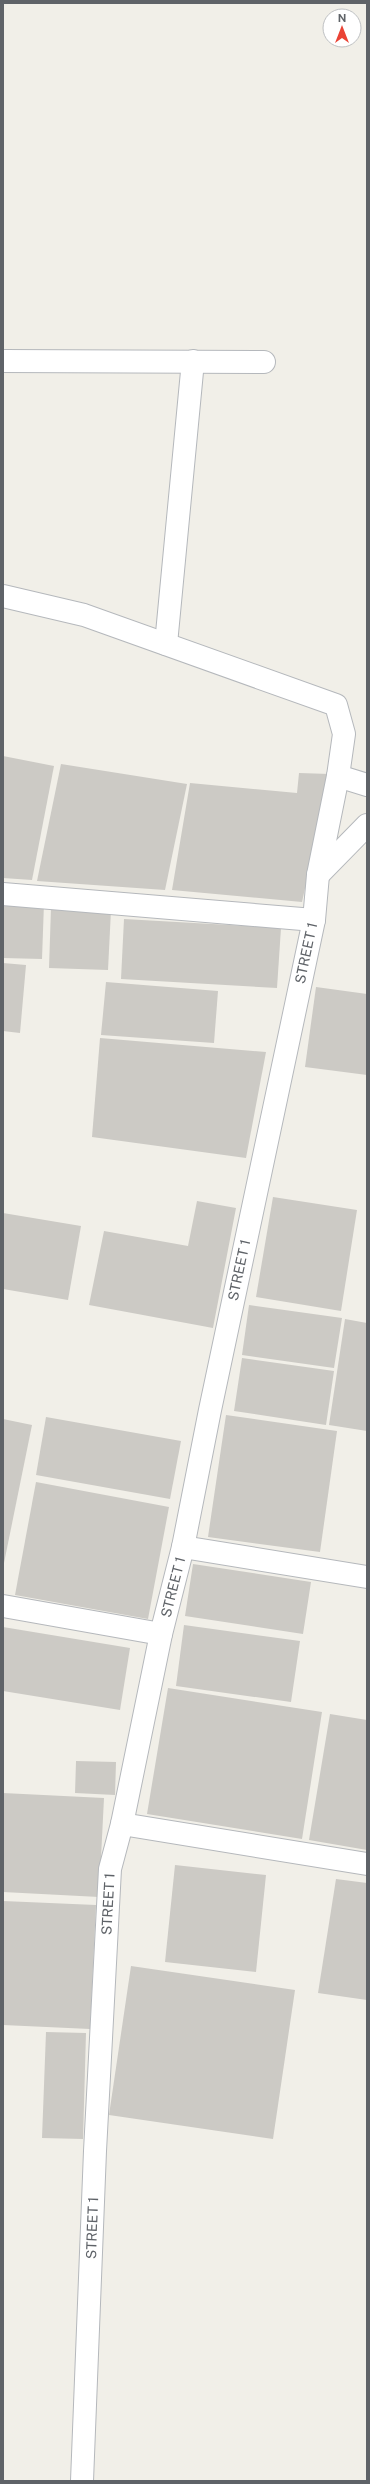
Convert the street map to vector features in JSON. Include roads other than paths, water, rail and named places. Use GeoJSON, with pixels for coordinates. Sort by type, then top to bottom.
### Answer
{"type":"FeatureCollection","features":[{"type":"Feature","properties":{"kind":"street"},"geometry":{"type":"LineString","coordinates":[[3,361],[264,362]]}},
{"type":"Feature","properties":{"kind":"street"},"geometry":{"type":"LineString","coordinates":[[3,596],[84,615],[166,644],[194,361]]}},
{"type":"Feature","properties":{"kind":"street","name":"STREET 1"},"geometry":{"type":"LineString","coordinates":[[82,2481],[95,2151],[110,1877],[161,1634],[183,1547],[210,1410],[314,920],[318,875],[338,776],[344,734],[336,704],[166,644]]}},
{"type":"Feature","properties":{"kind":"street"},"geometry":{"type":"LineString","coordinates":[[338,776],[367,785]]}},
{"type":"Feature","properties":{"kind":"street"},"geometry":{"type":"LineString","coordinates":[[318,875],[367,825]]}},
{"type":"Feature","properties":{"kind":"street"},"geometry":{"type":"LineString","coordinates":[[3,894],[314,920]]}},
{"type":"Feature","properties":{"kind":"street"},"geometry":{"type":"LineString","coordinates":[[183,1547],[367,1577]]}},
{"type":"Feature","properties":{"kind":"street"},"geometry":{"type":"LineString","coordinates":[[3,1606],[161,1634]]}},
{"type":"Feature","properties":{"kind":"street"},"geometry":{"type":"LineString","coordinates":[[122,1824],[367,1864]]}}]}
